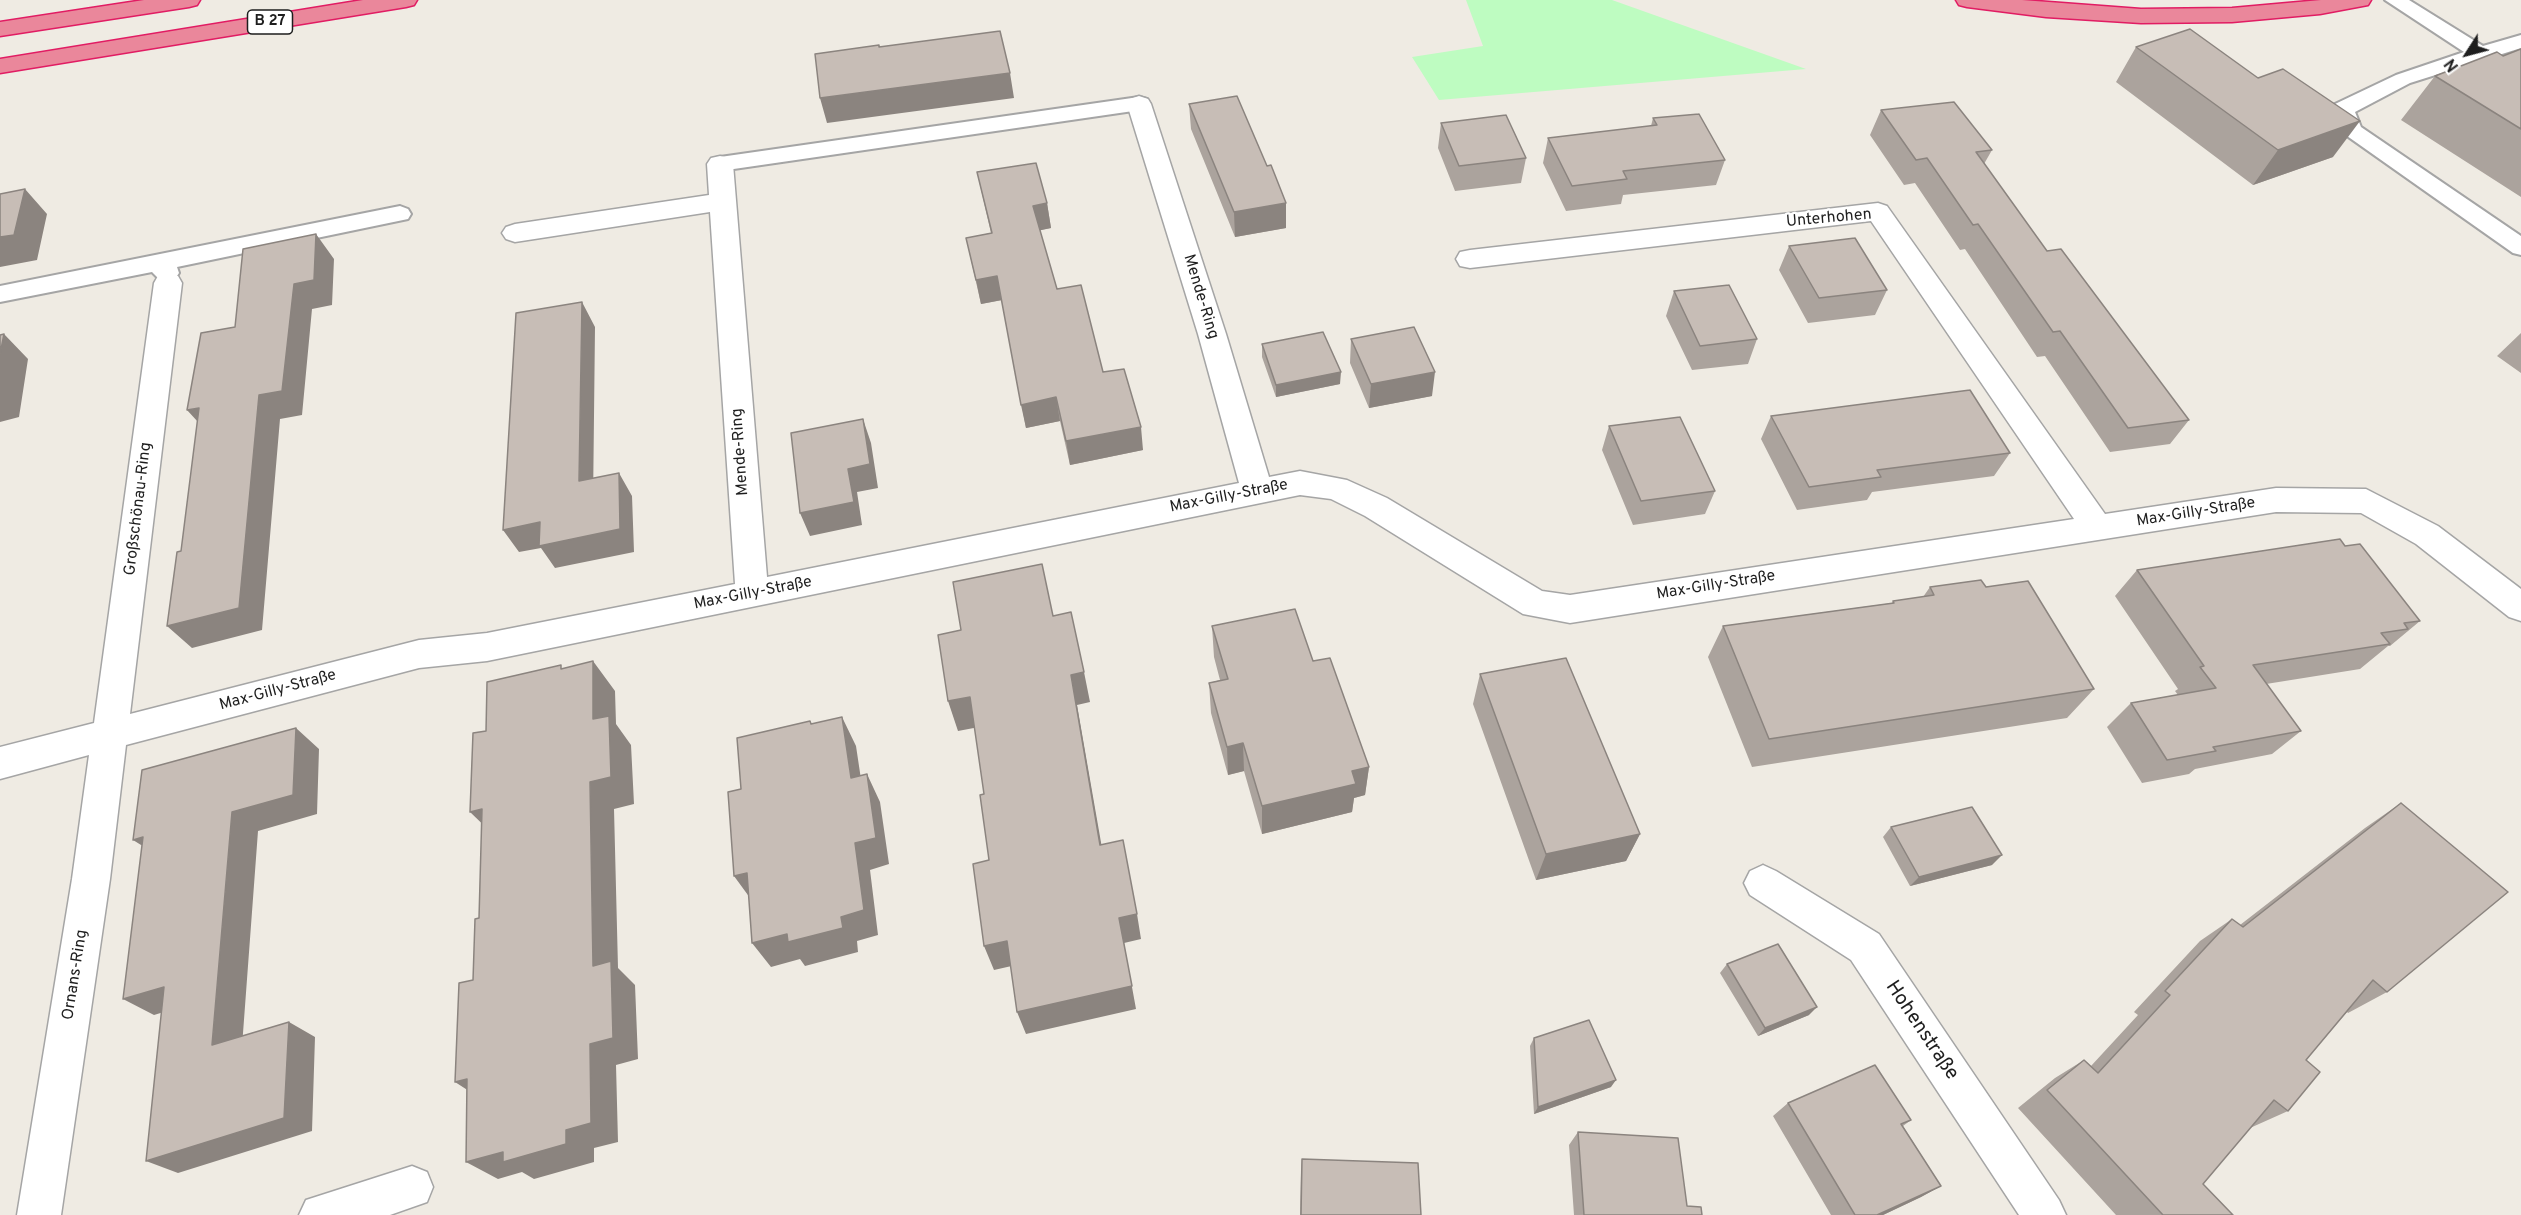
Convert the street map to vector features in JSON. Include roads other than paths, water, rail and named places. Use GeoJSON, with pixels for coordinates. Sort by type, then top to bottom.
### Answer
{"type":"FeatureCollection","features":[{"type":"Feature","properties":{"kind":"highway"},"geometry":{"type":"LineString","coordinates":[[0,29],[189,0]]}},
{"type":"Feature","properties":{"kind":"highway","name":"B 27"},"geometry":{"type":"LineString","coordinates":[[0,66],[406,0]]}},
{"type":"Feature","properties":{"kind":"highway"},"geometry":{"type":"LineString","coordinates":[[1968,0],[2046,10],[2141,16],[2232,15],[2320,7],[2360,0]]}},
{"type":"Feature","properties":{"kind":"street","name":"Mende-Ring"},"geometry":{"type":"LineString","coordinates":[[1139,104],[1208,323],[1257,491]]}},
{"type":"Feature","properties":{"kind":"street","name":"Mende-Ring"},"geometry":{"type":"LineString","coordinates":[[720,164],[752,594]]}},
{"type":"Feature","properties":{"kind":"street"},"geometry":{"type":"LineString","coordinates":[[515,233],[723,202]]}},
{"type":"Feature","properties":{"kind":"street","name":"Unterhohen"},"geometry":{"type":"LineString","coordinates":[[1470,259],[1878,212],[2098,529]]}},
{"type":"Feature","properties":{"kind":"street","name":"Großschönau-Ring"},"geometry":{"type":"LineString","coordinates":[[110,735],[160,273]]}},
{"type":"Feature","properties":{"kind":"street","name":"Max-Gilly-Straße"},"geometry":{"type":"LineString","coordinates":[[0,763],[419,654],[487,648],[1300,483],[1336,488],[1376,507],[1535,604],[1570,609],[2276,500],[2366,501],[2427,535],[2521,607]]}},
{"type":"Feature","properties":{"kind":"street","name":"Ornans-Ring"},"geometry":{"type":"LineString","coordinates":[[39,1215],[110,735]]}},
{"type":"Feature","properties":{"kind":"street","name":"Hohenstraße"},"geometry":{"type":"LineString","coordinates":[[1763,884],[1865,947],[2044,1215]]}},
{"type":"Feature","properties":{"kind":"street"},"geometry":{"type":"LineString","coordinates":[[321,1215],[412,1187]]}},
{"type":"Feature","properties":{"kind":"lane"},"geometry":{"type":"LineString","coordinates":[[2395,0],[2481,54]]}},
{"type":"Feature","properties":{"kind":"lane"},"geometry":{"type":"LineString","coordinates":[[2521,41],[2403,79],[2343,109],[2351,131],[2521,247]]}},
{"type":"Feature","properties":{"kind":"lane"},"geometry":{"type":"LineString","coordinates":[[720,164],[1139,104]]}},
{"type":"Feature","properties":{"kind":"lane"},"geometry":{"type":"LineString","coordinates":[[0,294],[160,273],[400,214]]}}]}
